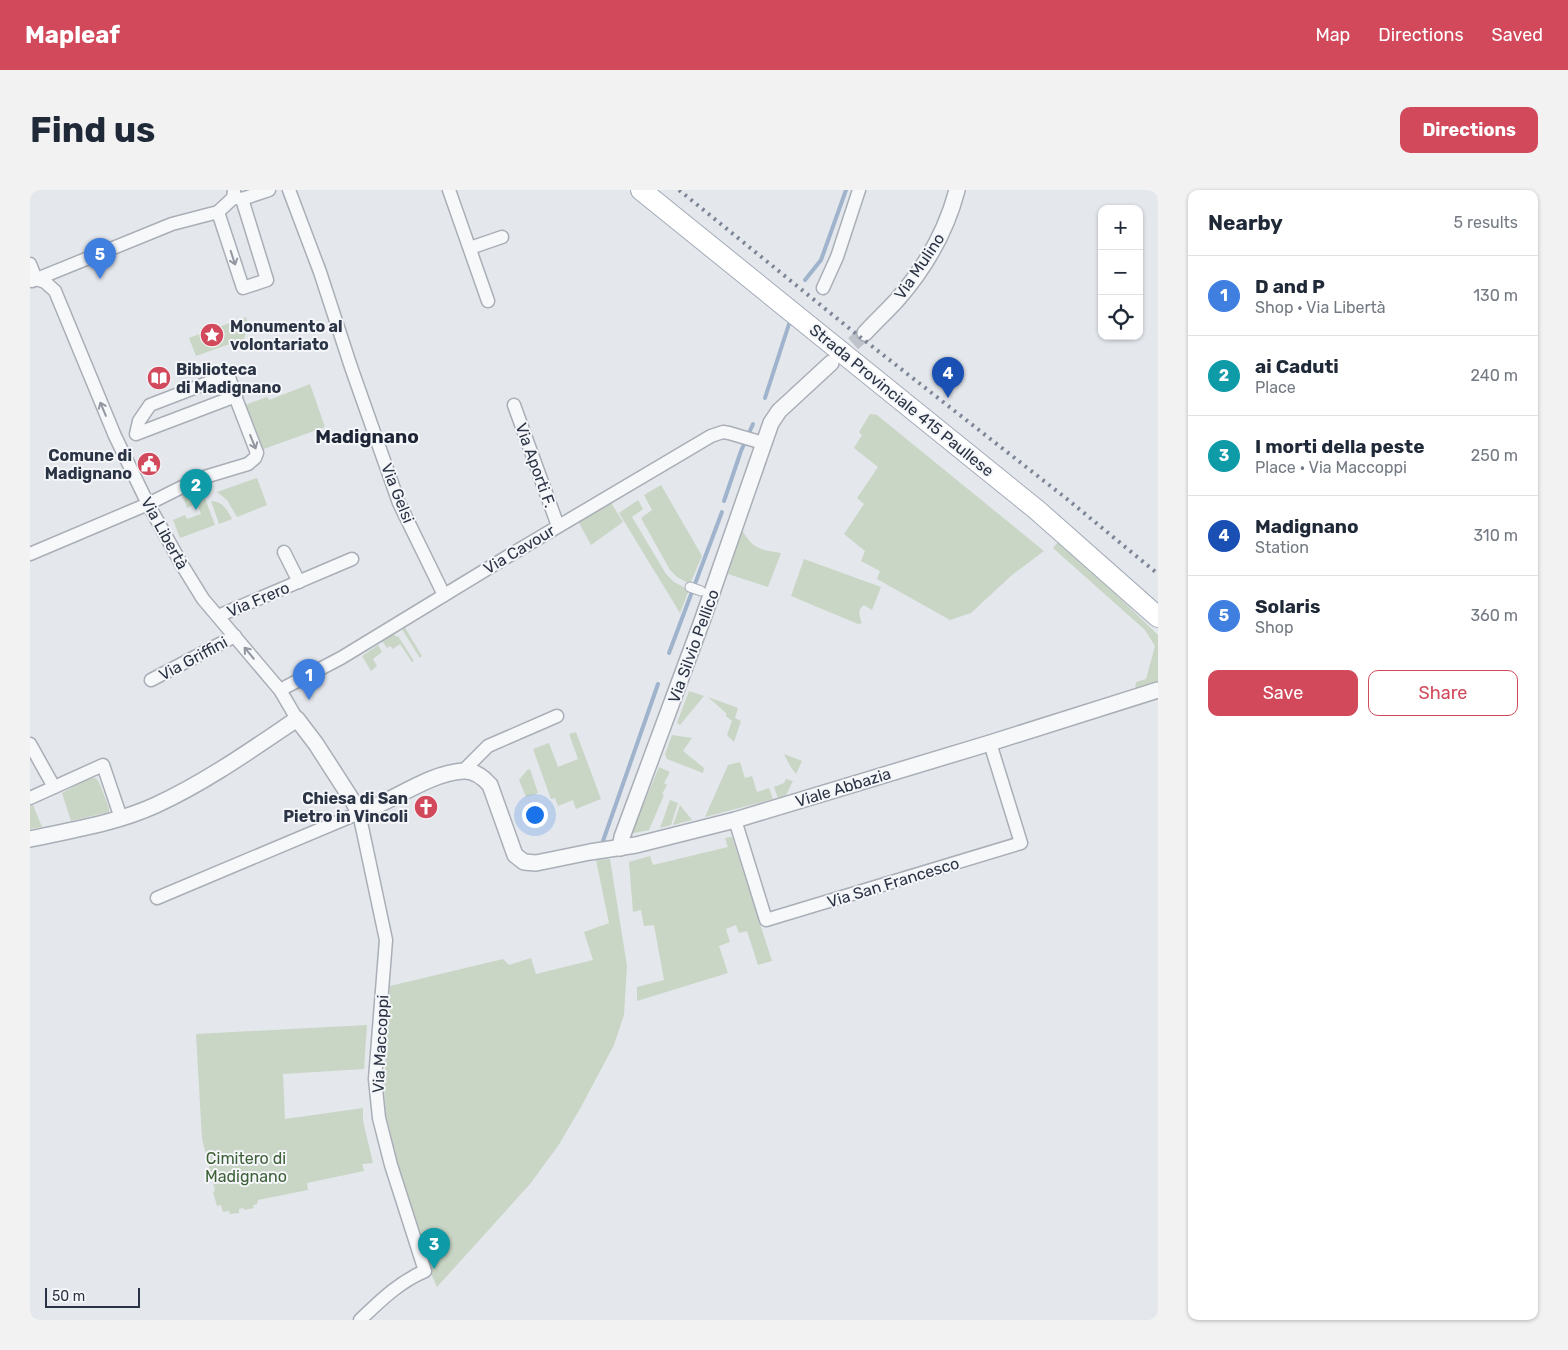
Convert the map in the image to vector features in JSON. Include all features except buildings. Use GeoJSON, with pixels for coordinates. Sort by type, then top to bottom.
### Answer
{"type":"FeatureCollection","features":[{"type":"Feature","properties":{"kind":"main road","name":"Strada Provinciale 415 Paullese"},"geometry":{"type":"LineString","coordinates":[[641,190],[1038,510],[1158,617]]}},
{"type":"Feature","properties":{"kind":"street"},"geometry":{"type":"LineString","coordinates":[[30,264],[33,280],[172,224],[218,212],[237,195],[268,190]]}},
{"type":"Feature","properties":{"kind":"street","name":"Via Gelsi"},"geometry":{"type":"LineString","coordinates":[[289,190],[320,272],[350,367],[399,503],[444,595]]}},
{"type":"Feature","properties":{"kind":"street"},"geometry":{"type":"LineString","coordinates":[[450,190],[488,301]]}},
{"type":"Feature","properties":{"kind":"street"},"geometry":{"type":"LineString","coordinates":[[823,288],[837,257],[859,190]]}},
{"type":"Feature","properties":{"kind":"street","name":"Via Mulino"},"geometry":{"type":"LineString","coordinates":[[865,333],[907,288],[930,254],[947,222],[957,190]]}},
{"type":"Feature","properties":{"kind":"street"},"geometry":{"type":"LineString","coordinates":[[218,212],[243,288],[267,280],[237,195]]}},
{"type":"Feature","properties":{"kind":"street"},"geometry":{"type":"LineString","coordinates":[[470,248],[502,237]]}},
{"type":"Feature","properties":{"kind":"street","name":"Via Libertà"},"geometry":{"type":"LineString","coordinates":[[33,280],[45,282],[55,291],[115,436],[148,504],[182,565],[203,599],[280,690],[297,719]]}},
{"type":"Feature","properties":{"kind":"street"},"geometry":{"type":"LineString","coordinates":[[759,442],[779,411],[832,363]]}},
{"type":"Feature","properties":{"kind":"street"},"geometry":{"type":"LineString","coordinates":[[30,554],[148,504],[198,479],[248,464],[255,458],[257,453],[228,375],[150,405],[140,421],[136,434]]}},
{"type":"Feature","properties":{"kind":"street"},"geometry":{"type":"LineString","coordinates":[[115,436],[136,434],[235,396]]}},
{"type":"Feature","properties":{"kind":"street","name":"Via Aporti F."},"geometry":{"type":"LineString","coordinates":[[514,405],[558,526]]}},
{"type":"Feature","properties":{"kind":"street","name":"Via Cavour"},"geometry":{"type":"LineString","coordinates":[[280,690],[341,658],[558,526],[711,436],[723,432],[759,442]]}},
{"type":"Feature","properties":{"kind":"street","name":"Via Silvio Pellico"},"geometry":{"type":"LineString","coordinates":[[620,848],[625,828],[702,621],[759,442]]}},
{"type":"Feature","properties":{"kind":"street","name":"Via Frero"},"geometry":{"type":"LineString","coordinates":[[284,552],[298,582]]}},
{"type":"Feature","properties":{"kind":"street","name":"Via Frero"},"geometry":{"type":"LineString","coordinates":[[218,616],[352,559]]}},
{"type":"Feature","properties":{"kind":"street"},"geometry":{"type":"LineString","coordinates":[[690,587],[701,591]]}},
{"type":"Feature","properties":{"kind":"street","name":"Via Griffini"},"geometry":{"type":"LineString","coordinates":[[151,680],[235,636]]}},
{"type":"Feature","properties":{"kind":"street","name":"Viale Abbazia"},"geometry":{"type":"LineString","coordinates":[[464,770],[481,775],[490,785],[515,855],[524,862],[536,863],[636,845],[735,820],[1158,690]]}},
{"type":"Feature","properties":{"kind":"street"},"geometry":{"type":"LineString","coordinates":[[157,898],[370,809],[435,778],[464,770],[488,746],[557,716]]}},
{"type":"Feature","properties":{"kind":"street"},"geometry":{"type":"LineString","coordinates":[[30,839],[122,818],[156,805],[228,766],[297,719],[320,751],[359,813]]}},
{"type":"Feature","properties":{"kind":"street","name":"Via San Francesco"},"geometry":{"type":"LineString","coordinates":[[735,820],[766,920],[1021,843],[990,743]]}},
{"type":"Feature","properties":{"kind":"street"},"geometry":{"type":"LineString","coordinates":[[30,744],[54,787]]}},
{"type":"Feature","properties":{"kind":"street"},"geometry":{"type":"LineString","coordinates":[[30,798],[103,765],[122,818]]}},
{"type":"Feature","properties":{"kind":"street","name":"Via Maccoppi"},"geometry":{"type":"LineString","coordinates":[[359,813],[386,940],[376,1080],[379,1118],[425,1271],[414,1275],[390,1291],[360,1320]]}},
{"type":"Feature","properties":{"kind":"green space"},"geometry":{"type":"Polygon","coordinates":[[[246,317],[248,324],[244,339],[196,356],[189,338],[246,317]]]}},
{"type":"Feature","properties":{"kind":"green space"},"geometry":{"type":"Polygon","coordinates":[[[310,384],[325,427],[261,450],[245,405],[267,397],[269,400],[310,384]]]}},
{"type":"Feature","properties":{"kind":"green space"},"geometry":{"type":"Polygon","coordinates":[[[870,414],[877,415],[1044,551],[1012,575],[971,613],[950,620],[877,579],[880,571],[861,561],[865,551],[844,534],[864,504],[857,498],[878,467],[854,448],[862,435],[859,432],[870,414]]]}},
{"type":"Feature","properties":{"kind":"green space"},"geometry":{"type":"Polygon","coordinates":[[[257,478],[267,505],[237,517],[227,500],[217,492],[257,478]]]}},
{"type":"Feature","properties":{"kind":"green space"},"geometry":{"type":"Polygon","coordinates":[[[661,485],[702,556],[690,584],[677,577],[670,570],[641,518],[652,510],[644,495],[661,485]]]}},
{"type":"Feature","properties":{"kind":"green space"},"geometry":{"type":"Polygon","coordinates":[[[201,488],[215,525],[180,538],[173,520],[185,515],[187,519],[201,514],[195,499],[193,500],[194,505],[187,508],[182,495],[201,488]]]}},
{"type":"Feature","properties":{"kind":"green space"},"geometry":{"type":"Polygon","coordinates":[[[638,500],[643,509],[632,517],[666,574],[674,582],[689,590],[680,613],[619,513],[638,500]]]}},
{"type":"Feature","properties":{"kind":"green space"},"geometry":{"type":"Polygon","coordinates":[[[211,501],[219,503],[224,507],[232,519],[219,524],[211,501]]]}},
{"type":"Feature","properties":{"kind":"green space"},"geometry":{"type":"Polygon","coordinates":[[[610,501],[623,522],[591,545],[578,521],[610,501]]]}},
{"type":"Feature","properties":{"kind":"green space"},"geometry":{"type":"Polygon","coordinates":[[[742,530],[758,548],[781,553],[768,587],[728,574],[742,530]]]}},
{"type":"Feature","properties":{"kind":"green space"},"geometry":{"type":"Polygon","coordinates":[[[1060,540],[1158,635],[1158,681],[1156,684],[1135,691],[1136,682],[1146,679],[1155,646],[1145,630],[1053,548],[1060,540]]]}},
{"type":"Feature","properties":{"kind":"green space"},"geometry":{"type":"Polygon","coordinates":[[[804,559],[881,587],[872,610],[864,605],[860,609],[859,615],[862,623],[858,624],[791,596],[804,559]]]}},
{"type":"Feature","properties":{"kind":"green space"},"geometry":{"type":"Polygon","coordinates":[[[404,626],[422,656],[420,658],[403,631],[402,628],[404,626]]]}},
{"type":"Feature","properties":{"kind":"green space"},"geometry":{"type":"Polygon","coordinates":[[[393,634],[398,636],[414,661],[412,662],[400,644],[393,649],[390,646],[387,648],[382,641],[393,634]]]}},
{"type":"Feature","properties":{"kind":"green space"},"geometry":{"type":"Polygon","coordinates":[[[378,645],[382,652],[373,659],[377,666],[371,671],[362,656],[378,645]]]}},
{"type":"Feature","properties":{"kind":"green space"},"geometry":{"type":"Polygon","coordinates":[[[689,691],[704,696],[680,725],[677,723],[689,691]]]}},
{"type":"Feature","properties":{"kind":"green space"},"geometry":{"type":"Polygon","coordinates":[[[708,697],[738,708],[735,718],[741,721],[734,742],[727,735],[732,721],[708,697]]]}},
{"type":"Feature","properties":{"kind":"green space"},"geometry":{"type":"Polygon","coordinates":[[[576,732],[601,799],[576,809],[573,800],[558,806],[555,798],[551,799],[533,749],[549,743],[558,767],[578,759],[569,734],[576,732]]]}},
{"type":"Feature","properties":{"kind":"green space"},"geometry":{"type":"Polygon","coordinates":[[[672,735],[692,738],[683,751],[704,768],[703,773],[667,759],[665,754],[672,735]]]}},
{"type":"Feature","properties":{"kind":"green space"},"geometry":{"type":"Polygon","coordinates":[[[784,754],[802,761],[796,774],[790,766],[784,754]]]}},
{"type":"Feature","properties":{"kind":"green space"},"geometry":{"type":"Polygon","coordinates":[[[740,762],[745,778],[752,776],[757,792],[769,788],[773,799],[705,817],[728,765],[740,762]]]}},
{"type":"Feature","properties":{"kind":"green space"},"geometry":{"type":"Polygon","coordinates":[[[659,767],[670,772],[664,783],[667,785],[662,794],[664,795],[649,830],[634,833],[632,832],[659,767]]]}},
{"type":"Feature","properties":{"kind":"green space"},"geometry":{"type":"Polygon","coordinates":[[[530,769],[538,793],[526,797],[519,780],[530,769]]]}},
{"type":"Feature","properties":{"kind":"green space"},"geometry":{"type":"Polygon","coordinates":[[[96,778],[109,812],[71,821],[62,793],[87,779],[96,778]]]}},
{"type":"Feature","properties":{"kind":"green space"},"geometry":{"type":"Polygon","coordinates":[[[786,779],[793,781],[786,795],[778,798],[774,787],[784,783],[786,779]]]}},
{"type":"Feature","properties":{"kind":"green space"},"geometry":{"type":"Polygon","coordinates":[[[670,800],[678,803],[671,825],[660,828],[670,800]]]}},
{"type":"Feature","properties":{"kind":"green space"},"geometry":{"type":"Polygon","coordinates":[[[33,805],[42,827],[30,829],[30,806],[33,805]]]}},
{"type":"Feature","properties":{"kind":"green space"},"geometry":{"type":"Polygon","coordinates":[[[680,805],[692,820],[673,825],[680,805]]]}},
{"type":"Feature","properties":{"kind":"green space"},"geometry":{"type":"Polygon","coordinates":[[[732,837],[772,961],[758,965],[747,931],[739,933],[736,925],[726,929],[730,942],[719,946],[728,973],[637,1001],[637,987],[664,980],[654,925],[644,926],[641,910],[633,912],[629,862],[650,856],[653,865],[728,847],[725,838],[732,837]]]}},
{"type":"Feature","properties":{"kind":"green space"},"geometry":{"type":"Polygon","coordinates":[[[610,859],[627,966],[624,1015],[614,1045],[558,1146],[530,1184],[437,1287],[429,1269],[403,1188],[386,1115],[384,1088],[390,986],[503,959],[509,965],[531,958],[536,974],[593,960],[584,932],[609,923],[596,860],[610,859]]]}},
{"type":"Feature","properties":{"kind":"green space","name":"Cimitero di Madignano"},"geometry":{"type":"Polygon","coordinates":[[[367,1025],[364,1069],[283,1074],[285,1119],[363,1108],[363,1121],[373,1163],[362,1164],[364,1171],[307,1183],[308,1190],[258,1200],[257,1204],[253,1205],[254,1208],[239,1209],[239,1213],[230,1214],[229,1211],[223,1212],[221,1205],[217,1206],[202,1139],[196,1034],[367,1025]]]}},
{"type":"Feature","properties":{"kind":"waterway"},"geometry":{"type":"LineString","coordinates":[[805,280],[821,260],[846,190]]}},
{"type":"Feature","properties":{"kind":"waterway"},"geometry":{"type":"LineString","coordinates":[[765,398],[789,324]]}},
{"type":"Feature","properties":{"kind":"waterway"},"geometry":{"type":"LineString","coordinates":[[724,501],[741,451],[753,424]]}},
{"type":"Feature","properties":{"kind":"waterway"},"geometry":{"type":"LineString","coordinates":[[669,653],[722,512]]}},
{"type":"Feature","properties":{"kind":"waterway"},"geometry":{"type":"LineString","coordinates":[[603,841],[658,684]]}},
{"type":"Feature","properties":{"kind":"tunnel"},"geometry":{"type":"LineString","coordinates":[[836,359],[865,333]]}},
{"type":"Feature","properties":{"kind":"railway"},"geometry":{"type":"LineString","coordinates":[[679,190],[850,329],[1067,499],[1158,574]]}},
{"type":"Feature","properties":{"kind":"place","name":"Solaris"},"geometry":{"type":"Point","coordinates":[100,279]}},
{"type":"Feature","properties":{"kind":"place","name":"Monumento al volontariato"},"geometry":{"type":"Point","coordinates":[212,335]}},
{"type":"Feature","properties":{"kind":"place","name":"Biblioteca di Madignano"},"geometry":{"type":"Point","coordinates":[159,378]}},
{"type":"Feature","properties":{"kind":"place","name":"Madignano"},"geometry":{"type":"Point","coordinates":[948,398]}},
{"type":"Feature","properties":{"kind":"place","name":"Comune di Madignano"},"geometry":{"type":"Point","coordinates":[149,464]}},
{"type":"Feature","properties":{"kind":"place","name":"ai Caduti"},"geometry":{"type":"Point","coordinates":[196,510]}},
{"type":"Feature","properties":{"kind":"place","name":"D and P"},"geometry":{"type":"Point","coordinates":[309,700]}},
{"type":"Feature","properties":{"kind":"place","name":"Chiesa di San Pietro in Vincoli"},"geometry":{"type":"Point","coordinates":[426,807]}},
{"type":"Feature","properties":{"kind":"place","name":"I morti della peste"},"geometry":{"type":"Point","coordinates":[434,1269]}},
{"type":"Feature","properties":{"kind":"district","name":"Madignano"},"geometry":{"type":"Point","coordinates":[367,436]}}]}
